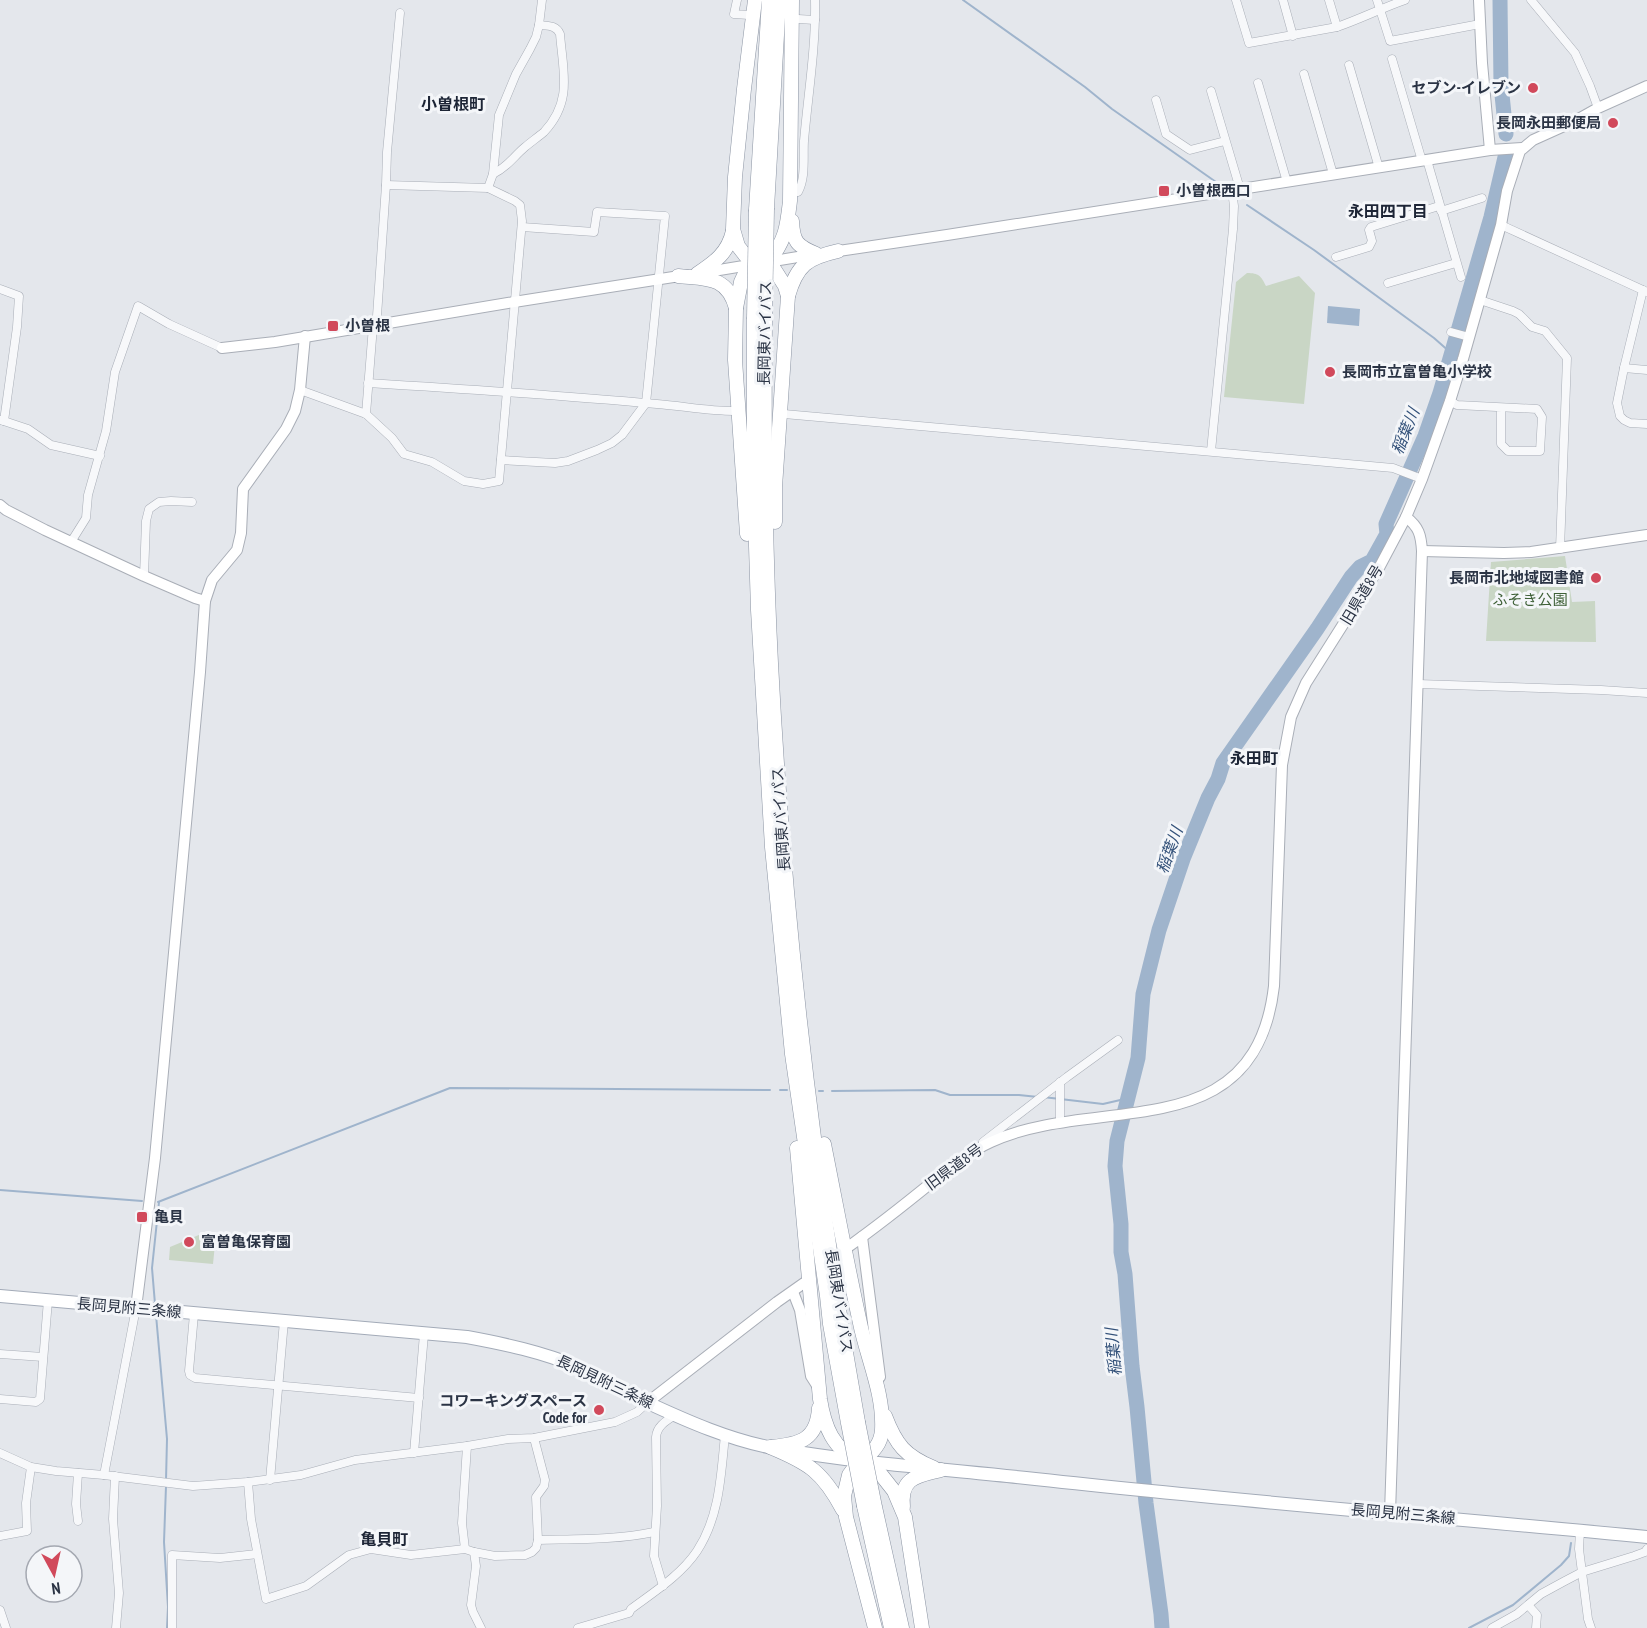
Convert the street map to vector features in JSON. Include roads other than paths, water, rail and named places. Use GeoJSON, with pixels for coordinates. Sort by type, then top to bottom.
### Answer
{"type":"FeatureCollection","features":[{"type":"Feature","properties":{"kind":"highway"},"geometry":{"type":"LineString","coordinates":[[697,274],[714,263],[731,241],[735,177],[755,0]]}},
{"type":"Feature","properties":{"kind":"highway","name":"長岡東バイパス"},"geometry":{"type":"LineString","coordinates":[[769,0],[754,482],[763,721],[772,857],[795,1081],[830,1324],[853,1422],[891,1628]]}},
{"type":"Feature","properties":{"kind":"highway","name":"長岡東バイパス"},"geometry":{"type":"LineString","coordinates":[[762,209],[779,0]]}},
{"type":"Feature","properties":{"kind":"highway"},"geometry":{"type":"LineString","coordinates":[[792,0],[790,197],[793,234],[797,244],[816,254]]}},
{"type":"Feature","properties":{"kind":"highway"},"geometry":{"type":"LineString","coordinates":[[788,296],[785,286],[769,261],[785,234],[790,197]]}},
{"type":"Feature","properties":{"kind":"highway"},"geometry":{"type":"LineString","coordinates":[[733,229],[738,246],[752,264],[748,267],[741,282],[736,308],[735,360],[749,565],[763,721]]}},
{"type":"Feature","properties":{"kind":"highway"},"geometry":{"type":"LineString","coordinates":[[776,749],[775,487],[788,296],[794,278],[803,266],[820,255],[838,251]]}},
{"type":"Feature","properties":{"kind":"highway"},"geometry":{"type":"LineString","coordinates":[[678,276],[716,280],[734,300],[736,308]]}},
{"type":"Feature","properties":{"kind":"highway","name":"長岡東バイパス"},"geometry":{"type":"LineString","coordinates":[[759,318],[776,749],[792,946],[809,1093],[853,1422]]}},
{"type":"Feature","properties":{"kind":"highway"},"geometry":{"type":"LineString","coordinates":[[795,1081],[795,1129],[819,1393],[825,1423],[845,1453],[862,1460],[879,1472],[894,1491],[905,1517]]}},
{"type":"Feature","properties":{"kind":"highway"},"geometry":{"type":"LineString","coordinates":[[809,1093],[820,1122],[860,1325],[890,1429],[900,1447],[917,1461],[938,1469]]}},
{"type":"Feature","properties":{"kind":"highway"},"geometry":{"type":"LineString","coordinates":[[875,1628],[846,1517],[844,1496],[849,1475],[862,1460],[875,1450],[880,1439],[882,1425],[878,1391]]}},
{"type":"Feature","properties":{"kind":"highway"},"geometry":{"type":"LineString","coordinates":[[770,1448],[800,1442],[811,1435],[818,1423],[819,1393]]}},
{"type":"Feature","properties":{"kind":"highway"},"geometry":{"type":"LineString","coordinates":[[770,1448],[786,1454],[819,1474],[831,1488],[846,1517]]}},
{"type":"Feature","properties":{"kind":"highway"},"geometry":{"type":"LineString","coordinates":[[922,1628],[903,1491],[907,1484],[921,1475],[938,1469]]}},
{"type":"Feature","properties":{"kind":"highway","name":"長岡東バイパス"},"geometry":{"type":"LineString","coordinates":[[870,1507],[902,1628]]}},
{"type":"Feature","properties":{"kind":"main road","name":"長岡見附三条線"},"geometry":{"type":"LineString","coordinates":[[0,1296],[467,1337],[509,1344],[582,1368],[675,1414],[725,1435],[770,1448],[1097,1486],[1647,1537]]}},
{"type":"Feature","properties":{"kind":"street"},"geometry":{"type":"LineString","coordinates":[[488,188],[493,174],[499,115],[516,74],[531,49],[539,25],[542,0]]}},
{"type":"Feature","properties":{"kind":"street"},"geometry":{"type":"LineString","coordinates":[[737,0],[734,14],[749,15]]}},
{"type":"Feature","properties":{"kind":"street"},"geometry":{"type":"LineString","coordinates":[[790,197],[801,187],[814,49],[815,0]]}},
{"type":"Feature","properties":{"kind":"street"},"geometry":{"type":"LineString","coordinates":[[1236,0],[1249,44],[1337,27],[1351,22],[1378,4],[1405,0]]}},
{"type":"Feature","properties":{"kind":"street"},"geometry":{"type":"LineString","coordinates":[[1283,0],[1293,36]]}},
{"type":"Feature","properties":{"kind":"street"},"geometry":{"type":"LineString","coordinates":[[1329,0],[1337,27]]}},
{"type":"Feature","properties":{"kind":"street"},"geometry":{"type":"LineString","coordinates":[[1479,0],[1490,150]]}},
{"type":"Feature","properties":{"kind":"street"},"geometry":{"type":"LineString","coordinates":[[1531,0],[1575,53],[1598,108]]}},
{"type":"Feature","properties":{"kind":"street"},"geometry":{"type":"LineString","coordinates":[[1378,4],[1390,41],[1480,24]]}},
{"type":"Feature","properties":{"kind":"street"},"geometry":{"type":"LineString","coordinates":[[366,414],[377,316],[387,153],[400,13]]}},
{"type":"Feature","properties":{"kind":"street"},"geometry":{"type":"LineString","coordinates":[[798,19],[815,20]]}},
{"type":"Feature","properties":{"kind":"street"},"geometry":{"type":"LineString","coordinates":[[493,174],[506,167],[524,147],[543,133],[562,103],[565,79],[560,34],[554,27],[539,25]]}},
{"type":"Feature","properties":{"kind":"street"},"geometry":{"type":"LineString","coordinates":[[1392,59],[1461,277]]}},
{"type":"Feature","properties":{"kind":"street"},"geometry":{"type":"LineString","coordinates":[[1349,65],[1379,168]]}},
{"type":"Feature","properties":{"kind":"street"},"geometry":{"type":"LineString","coordinates":[[1304,74],[1333,174]]}},
{"type":"Feature","properties":{"kind":"street"},"geometry":{"type":"LineString","coordinates":[[1258,83],[1287,182]]}},
{"type":"Feature","properties":{"kind":"street"},"geometry":{"type":"LineString","coordinates":[[71,542],[86,518],[88,495],[106,431],[115,372],[138,306],[169,324],[222,348],[305,336],[769,261],[1490,150],[1522,148],[1533,140],[1647,86]]}},
{"type":"Feature","properties":{"kind":"street"},"geometry":{"type":"LineString","coordinates":[[1211,91],[1236,190],[1211,451]]}},
{"type":"Feature","properties":{"kind":"street"},"geometry":{"type":"LineString","coordinates":[[1156,100],[1166,134],[1190,150],[1225,141]]}},
{"type":"Feature","properties":{"kind":"street","name":"旧県道8号"},"geometry":{"type":"LineString","coordinates":[[848,1247],[961,1159],[989,1142],[1029,1129],[1138,1112],[1191,1101],[1209,1093],[1235,1074],[1258,1043],[1269,1020],[1274,986],[1282,765],[1291,717],[1306,683],[1375,574],[1406,517],[1422,479],[1450,401],[1467,336],[1480,300],[1507,191],[1522,148]]}},
{"type":"Feature","properties":{"kind":"street"},"geometry":{"type":"LineString","coordinates":[[300,390],[366,414],[392,438],[404,454],[432,462],[464,481],[483,484],[499,481],[522,227],[520,205],[488,188],[386,185]]}},
{"type":"Feature","properties":{"kind":"street"},"geometry":{"type":"LineString","coordinates":[[1336,257],[1369,247],[1372,241],[1369,230],[1371,227],[1482,198]]}},
{"type":"Feature","properties":{"kind":"street"},"geometry":{"type":"LineString","coordinates":[[501,460],[555,463],[568,461],[597,450],[622,435],[646,403],[665,216],[597,212],[594,232],[522,227]]}},
{"type":"Feature","properties":{"kind":"street"},"geometry":{"type":"LineString","coordinates":[[1500,225],[1645,291],[1617,403],[1620,416],[1624,420],[1630,423],[1647,424]]}},
{"type":"Feature","properties":{"kind":"street"},"geometry":{"type":"LineString","coordinates":[[1388,283],[1456,262]]}},
{"type":"Feature","properties":{"kind":"street"},"geometry":{"type":"LineString","coordinates":[[0,290],[19,296],[17,327],[2,420],[28,429],[51,445],[100,456]]}},
{"type":"Feature","properties":{"kind":"street"},"geometry":{"type":"LineString","coordinates":[[1480,300],[1513,311],[1532,327],[1545,331],[1567,358],[1560,549]]}},
{"type":"Feature","properties":{"kind":"street"},"geometry":{"type":"LineString","coordinates":[[1451,332],[1467,336]]}},
{"type":"Feature","properties":{"kind":"street"},"geometry":{"type":"LineString","coordinates":[[104,1475],[136,1308],[155,1158],[205,601],[212,580],[237,550],[241,533],[243,489],[286,429],[295,411],[300,390],[305,336]]}},
{"type":"Feature","properties":{"kind":"street"},"geometry":{"type":"LineString","coordinates":[[1624,368],[1647,370]]}},
{"type":"Feature","properties":{"kind":"street"},"geometry":{"type":"LineString","coordinates":[[368,383],[507,391],[703,410],[735,411]]}},
{"type":"Feature","properties":{"kind":"street"},"geometry":{"type":"LineString","coordinates":[[1450,401],[1457,405],[1532,408],[1539,411],[1542,417],[1540,452],[1508,451],[1503,448],[1501,408]]}},
{"type":"Feature","properties":{"kind":"street"},"geometry":{"type":"LineString","coordinates":[[784,414],[1393,468],[1422,479]]}},
{"type":"Feature","properties":{"kind":"street"},"geometry":{"type":"LineString","coordinates":[[144,576],[146,521],[149,509],[159,502],[192,502]]}},
{"type":"Feature","properties":{"kind":"street"},"geometry":{"type":"LineString","coordinates":[[0,505],[71,542],[205,601]]}},
{"type":"Feature","properties":{"kind":"street"},"geometry":{"type":"LineString","coordinates":[[1390,1513],[1422,551],[1420,532],[1406,517]]}},
{"type":"Feature","properties":{"kind":"street"},"geometry":{"type":"LineString","coordinates":[[1422,551],[1504,553],[1560,549],[1647,535]]}},
{"type":"Feature","properties":{"kind":"street"},"geometry":{"type":"LineString","coordinates":[[1418,684],[1647,693]]}},
{"type":"Feature","properties":{"kind":"street"},"geometry":{"type":"LineString","coordinates":[[961,1159],[1118,1040]]}},
{"type":"Feature","properties":{"kind":"street"},"geometry":{"type":"LineString","coordinates":[[1060,1082],[1060,1123]]}},
{"type":"Feature","properties":{"kind":"street"},"geometry":{"type":"LineString","coordinates":[[861,1237],[880,1376],[878,1391]]}},
{"type":"Feature","properties":{"kind":"street"},"geometry":{"type":"LineString","coordinates":[[0,1453],[31,1467],[193,1486],[270,1480],[301,1475],[356,1460],[508,1439],[534,1438],[615,1422],[637,1412],[804,1283]]}},
{"type":"Feature","properties":{"kind":"street"},"geometry":{"type":"LineString","coordinates":[[793,1292],[800,1310],[811,1376],[819,1393]]}},
{"type":"Feature","properties":{"kind":"street"},"geometry":{"type":"LineString","coordinates":[[0,1399],[36,1402],[40,1399],[48,1300]]}},
{"type":"Feature","properties":{"kind":"street"},"geometry":{"type":"LineString","coordinates":[[194,1314],[189,1371],[190,1375],[195,1378],[419,1398]]}},
{"type":"Feature","properties":{"kind":"street"},"geometry":{"type":"LineString","coordinates":[[270,1480],[284,1321]]}},
{"type":"Feature","properties":{"kind":"street"},"geometry":{"type":"LineString","coordinates":[[414,1453],[424,1334]]}},
{"type":"Feature","properties":{"kind":"street"},"geometry":{"type":"LineString","coordinates":[[0,1354],[43,1357]]}},
{"type":"Feature","properties":{"kind":"street"},"geometry":{"type":"LineString","coordinates":[[663,1586],[654,1556],[657,1506],[657,1430],[675,1414]]}},
{"type":"Feature","properties":{"kind":"street"},"geometry":{"type":"LineString","coordinates":[[578,1628],[629,1613],[631,1609],[663,1586],[696,1551],[713,1516],[719,1490],[725,1435]]}},
{"type":"Feature","properties":{"kind":"street"},"geometry":{"type":"LineString","coordinates":[[248,1482],[251,1519],[266,1599],[306,1586],[349,1555],[371,1549],[411,1555],[465,1548],[495,1556],[525,1555],[532,1552],[538,1540],[536,1497],[544,1486],[545,1480],[534,1438]]}},
{"type":"Feature","properties":{"kind":"street"},"geometry":{"type":"LineString","coordinates":[[465,1548],[462,1522],[467,1446]]}},
{"type":"Feature","properties":{"kind":"street"},"geometry":{"type":"LineString","coordinates":[[0,1536],[27,1531],[26,1503],[31,1467]]}},
{"type":"Feature","properties":{"kind":"street"},"geometry":{"type":"LineString","coordinates":[[78,1473],[76,1504],[78,1521]]}},
{"type":"Feature","properties":{"kind":"street"},"geometry":{"type":"LineString","coordinates":[[115,1476],[113,1519],[119,1593],[116,1628]]}},
{"type":"Feature","properties":{"kind":"street"},"geometry":{"type":"LineString","coordinates":[[1647,1528],[1647,1537]]}},
{"type":"Feature","properties":{"kind":"street"},"geometry":{"type":"LineString","coordinates":[[1580,1531],[1579,1549],[1591,1628]]}},
{"type":"Feature","properties":{"kind":"street"},"geometry":{"type":"LineString","coordinates":[[538,1540],[628,1538],[654,1532]]}},
{"type":"Feature","properties":{"kind":"street"},"geometry":{"type":"LineString","coordinates":[[1492,1628],[1508,1620],[1541,1594],[1582,1572],[1645,1552],[1647,1549]]}},
{"type":"Feature","properties":{"kind":"street"},"geometry":{"type":"LineString","coordinates":[[474,1552],[476,1566],[471,1605],[481,1628]]}},
{"type":"Feature","properties":{"kind":"street"},"geometry":{"type":"LineString","coordinates":[[172,1628],[172,1555],[220,1558],[257,1554]]}},
{"type":"Feature","properties":{"kind":"street"},"geometry":{"type":"LineString","coordinates":[[1528,1605],[1537,1615],[1536,1628]]}},
{"type":"Feature","properties":{"kind":"street"},"geometry":{"type":"LineString","coordinates":[[0,1610],[6,1628]]}},
{"type":"Feature","properties":{"kind":"water"},"geometry":{"type":"Polygon","coordinates":[[[1328,306],[1360,309],[1359,326],[1327,323],[1328,306]]]}},
{"type":"Feature","properties":{"kind":"waterway"},"geometry":{"type":"LineString","coordinates":[[963,0],[1216,182]]}},
{"type":"Feature","properties":{"kind":"waterway","name":"稲葉川"},"geometry":{"type":"LineString","coordinates":[[1500,0],[1501,85],[1506,134]]}},
{"type":"Feature","properties":{"kind":"waterway","name":"稲葉川"},"geometry":{"type":"LineString","coordinates":[[1162,1628],[1132,1366],[1115,1166],[1117,1141],[1138,1058],[1143,994],[1159,930],[1183,859],[1223,763],[1351,577],[1360,567],[1372,561],[1387,534],[1386,524],[1425,436],[1440,393],[1491,217],[1506,153]]}},
{"type":"Feature","properties":{"kind":"waterway"},"geometry":{"type":"LineString","coordinates":[[1247,205],[1314,250],[1451,353]]}},
{"type":"Feature","properties":{"kind":"waterway"},"geometry":{"type":"LineString","coordinates":[[158,1202],[450,1088],[770,1090]]}},
{"type":"Feature","properties":{"kind":"waterway"},"geometry":{"type":"LineString","coordinates":[[780,1090],[787,1090]]}},
{"type":"Feature","properties":{"kind":"waterway"},"geometry":{"type":"LineString","coordinates":[[832,1091],[935,1090],[950,1095],[1038,1097]]}},
{"type":"Feature","properties":{"kind":"waterway"},"geometry":{"type":"LineString","coordinates":[[1043,1097],[1103,1104],[1129,1098]]}},
{"type":"Feature","properties":{"kind":"waterway"},"geometry":{"type":"LineString","coordinates":[[0,1190],[142,1201]]}},
{"type":"Feature","properties":{"kind":"waterway"},"geometry":{"type":"LineString","coordinates":[[155,1304],[152,1268],[159,1202]]}},
{"type":"Feature","properties":{"kind":"waterway"},"geometry":{"type":"LineString","coordinates":[[156,1315],[167,1439],[166,1480]]}},
{"type":"Feature","properties":{"kind":"waterway"},"geometry":{"type":"LineString","coordinates":[[166,1486],[164,1542],[167,1628]]}},
{"type":"Feature","properties":{"kind":"waterway"},"geometry":{"type":"LineString","coordinates":[[1469,1628],[1513,1605],[1561,1565],[1569,1556],[1571,1543]]}},
{"type":"Feature","properties":{"kind":"place","name":"セブン-イレブン"},"geometry":{"type":"Point","coordinates":[1533,88]}},
{"type":"Feature","properties":{"kind":"place","name":"長岡永田郵便局"},"geometry":{"type":"Point","coordinates":[1613,123]}},
{"type":"Feature","properties":{"kind":"place","name":"小曽根西口"},"geometry":{"type":"Point","coordinates":[1164,191]}},
{"type":"Feature","properties":{"kind":"place","name":"小曽根"},"geometry":{"type":"Point","coordinates":[333,326]}},
{"type":"Feature","properties":{"kind":"place","name":"長岡市立富曽亀小学校"},"geometry":{"type":"Point","coordinates":[1330,372]}},
{"type":"Feature","properties":{"kind":"place","name":"長岡市北地域図書館"},"geometry":{"type":"Point","coordinates":[1596,578]}},
{"type":"Feature","properties":{"kind":"place","name":"亀貝"},"geometry":{"type":"Point","coordinates":[142,1217]}},
{"type":"Feature","properties":{"kind":"place","name":"富曽亀保育園"},"geometry":{"type":"Point","coordinates":[189,1242]}},
{"type":"Feature","properties":{"kind":"place","name":"コワーキングスペース Code for"},"geometry":{"type":"Point","coordinates":[599,1410]}},
{"type":"Feature","properties":{"kind":"district","name":"小曽根町"},"geometry":{"type":"Point","coordinates":[453,104]}},
{"type":"Feature","properties":{"kind":"district","name":"永田四丁目"},"geometry":{"type":"Point","coordinates":[1388,211]}},
{"type":"Feature","properties":{"kind":"district","name":"永田町"},"geometry":{"type":"Point","coordinates":[1254,758]}},
{"type":"Feature","properties":{"kind":"district","name":"亀貝町"},"geometry":{"type":"Point","coordinates":[384,1539]}},
{"type":"Feature","properties":{"kind":"park label","name":"ふそき公園"},"geometry":{"type":"Point","coordinates":[1530,600]}}]}
